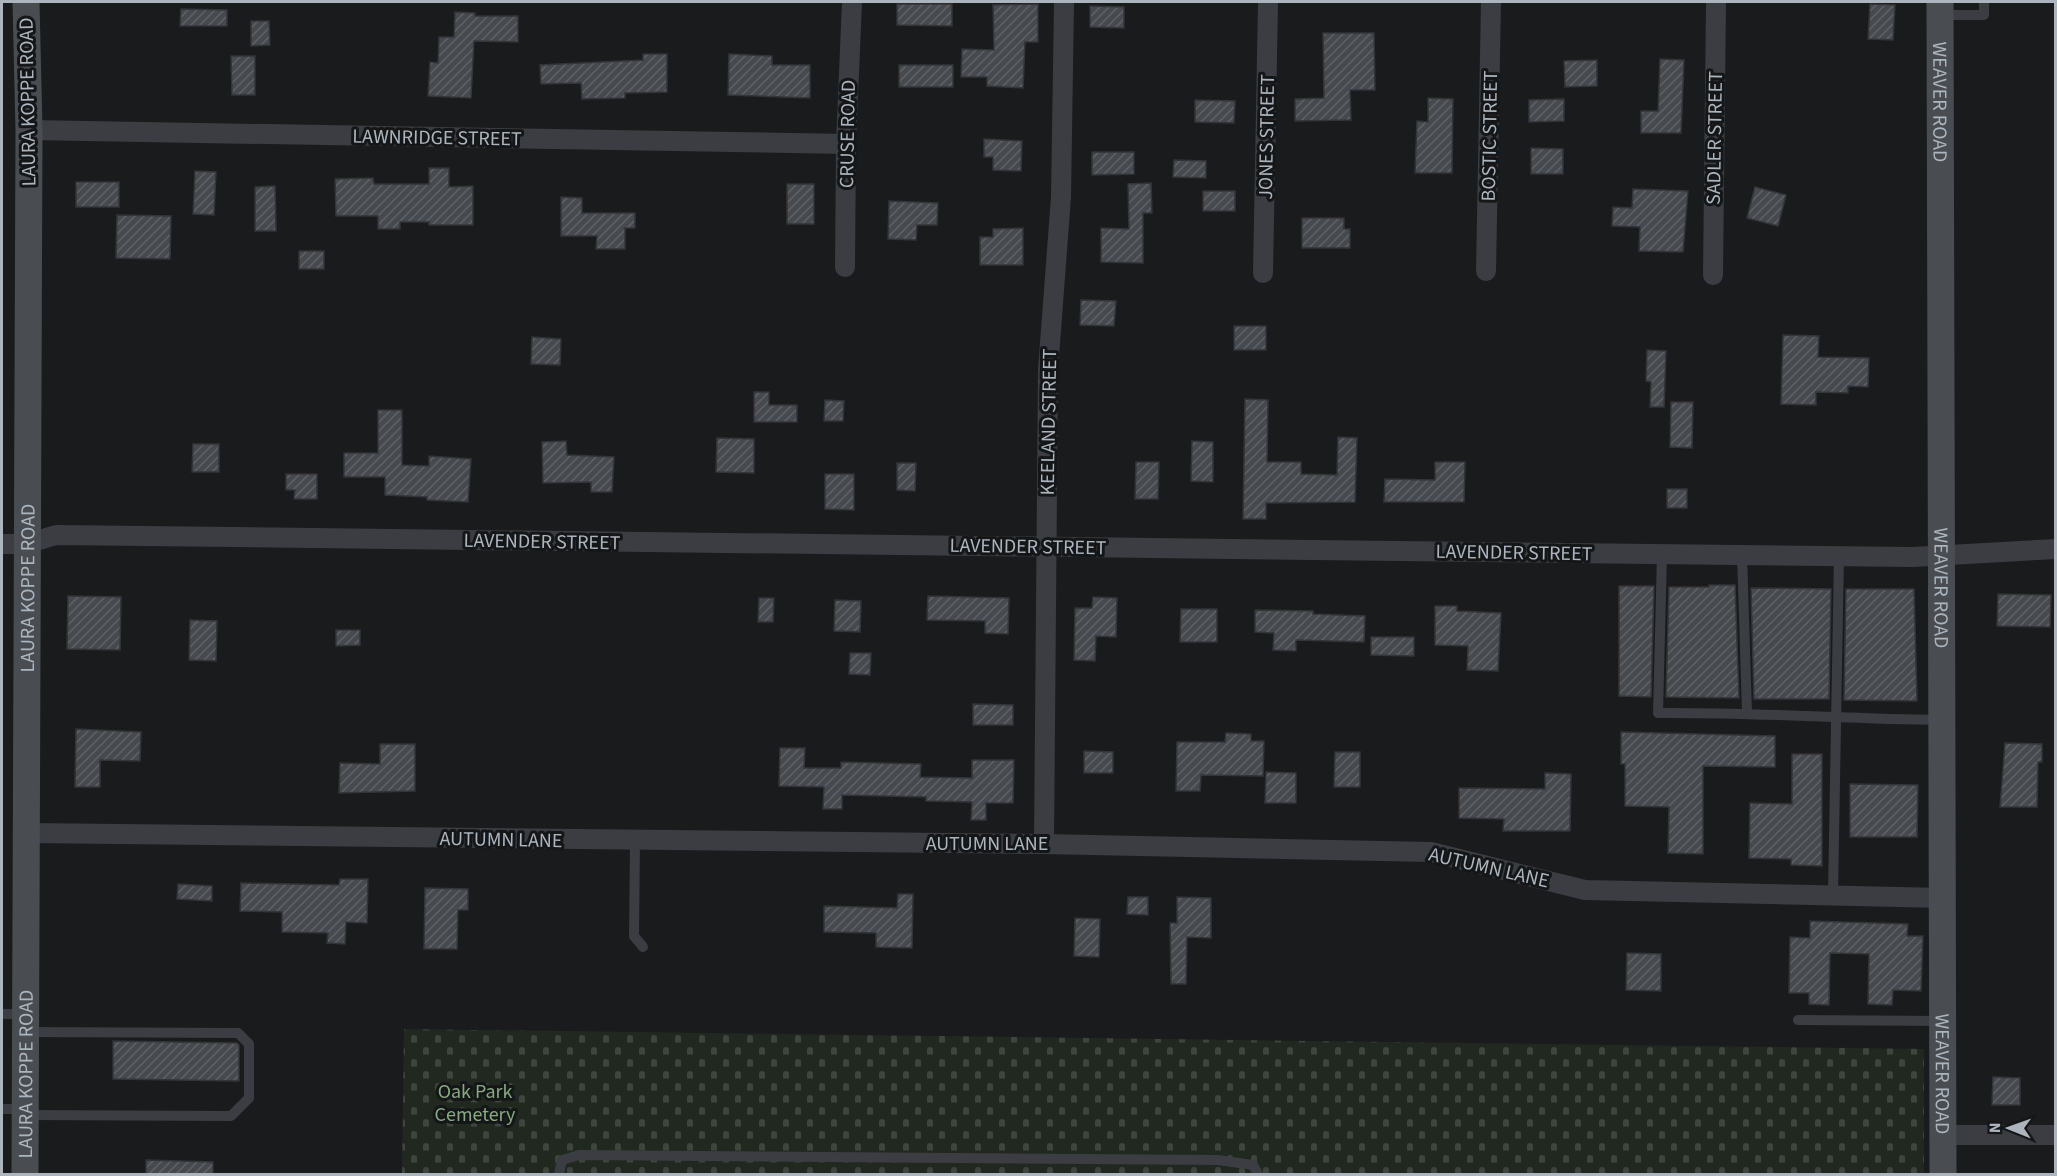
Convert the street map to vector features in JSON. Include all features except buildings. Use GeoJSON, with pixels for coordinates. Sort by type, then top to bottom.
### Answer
{"type":"FeatureCollection","features":[{"type":"Feature","properties":{"kind":"street","name":"LAURA KOPPE ROAD"},"geometry":{"type":"LineString","coordinates":[[25,1174],[17,1111],[17,1020],[27,834],[14,544],[29,130],[26,2]]}},
{"type":"Feature","properties":{"kind":"street","name":"CRUSE ROAD"},"geometry":{"type":"LineString","coordinates":[[845,267],[846,144],[852,2]]}},
{"type":"Feature","properties":{"kind":"street","name":"KEELAND STREET"},"geometry":{"type":"LineString","coordinates":[[1044,844],[1048,370],[1061,197],[1064,2]]}},
{"type":"Feature","properties":{"kind":"street","name":"JONES STREET"},"geometry":{"type":"LineString","coordinates":[[1263,273],[1268,2]]}},
{"type":"Feature","properties":{"kind":"street","name":"BOSTIC STREET"},"geometry":{"type":"LineString","coordinates":[[1486,271],[1491,2]]}},
{"type":"Feature","properties":{"kind":"street","name":"SADLER STREET"},"geometry":{"type":"LineString","coordinates":[[1713,275],[1716,2]]}},
{"type":"Feature","properties":{"kind":"street","name":"WEAVER ROAD"},"geometry":{"type":"LineString","coordinates":[[1940,8],[1943,293],[1941,556],[1943,1174]]}},
{"type":"Feature","properties":{"kind":"street","name":"LAWNRIDGE STREET"},"geometry":{"type":"LineString","coordinates":[[29,130],[846,144]]}},
{"type":"Feature","properties":{"kind":"street","name":"LAVENDER STREET"},"geometry":{"type":"LineString","coordinates":[[14,544],[56,535],[1941,556],[2055,549]]}},
{"type":"Feature","properties":{"kind":"street","name":"AUTUMN LANE"},"geometry":{"type":"LineString","coordinates":[[27,834],[1044,844],[1431,852],[1585,890],[1942,898]]}},
{"type":"Feature","properties":{"kind":"street"},"geometry":{"type":"LineString","coordinates":[[1943,1135],[2055,1135]]}},
{"type":"Feature","properties":{"kind":"lane"},"geometry":{"type":"LineString","coordinates":[[1940,8],[1984,15],[1984,2]]}},
{"type":"Feature","properties":{"kind":"lane"},"geometry":{"type":"LineString","coordinates":[[1662,554],[1658,713],[1747,712],[1836,719],[1941,720]]}},
{"type":"Feature","properties":{"kind":"lane"},"geometry":{"type":"LineString","coordinates":[[1742,554],[1747,712]]}},
{"type":"Feature","properties":{"kind":"lane"},"geometry":{"type":"LineString","coordinates":[[1833,894],[1839,555]]}},
{"type":"Feature","properties":{"kind":"lane"},"geometry":{"type":"LineString","coordinates":[[634,841],[634,936],[643,946]]}},
{"type":"Feature","properties":{"kind":"lane"},"geometry":{"type":"LineString","coordinates":[[17,1020],[238,1033],[249,1044],[249,1098],[231,1116],[17,1111]]}},
{"type":"Feature","properties":{"kind":"lane"},"geometry":{"type":"LineString","coordinates":[[1798,1020],[1943,1021]]}},
{"type":"Feature","properties":{"kind":"lane"},"geometry":{"type":"LineString","coordinates":[[559,1174],[562,1160],[579,1155],[1218,1160],[1253,1165],[1258,1174]]}},
{"type":"Feature","properties":{"kind":"green space","name":"Oak Park Cemetery"},"geometry":{"type":"Polygon","coordinates":[[[404,1029],[1924,1049],[1924,1174],[402,1174],[404,1029]]]}}]}
